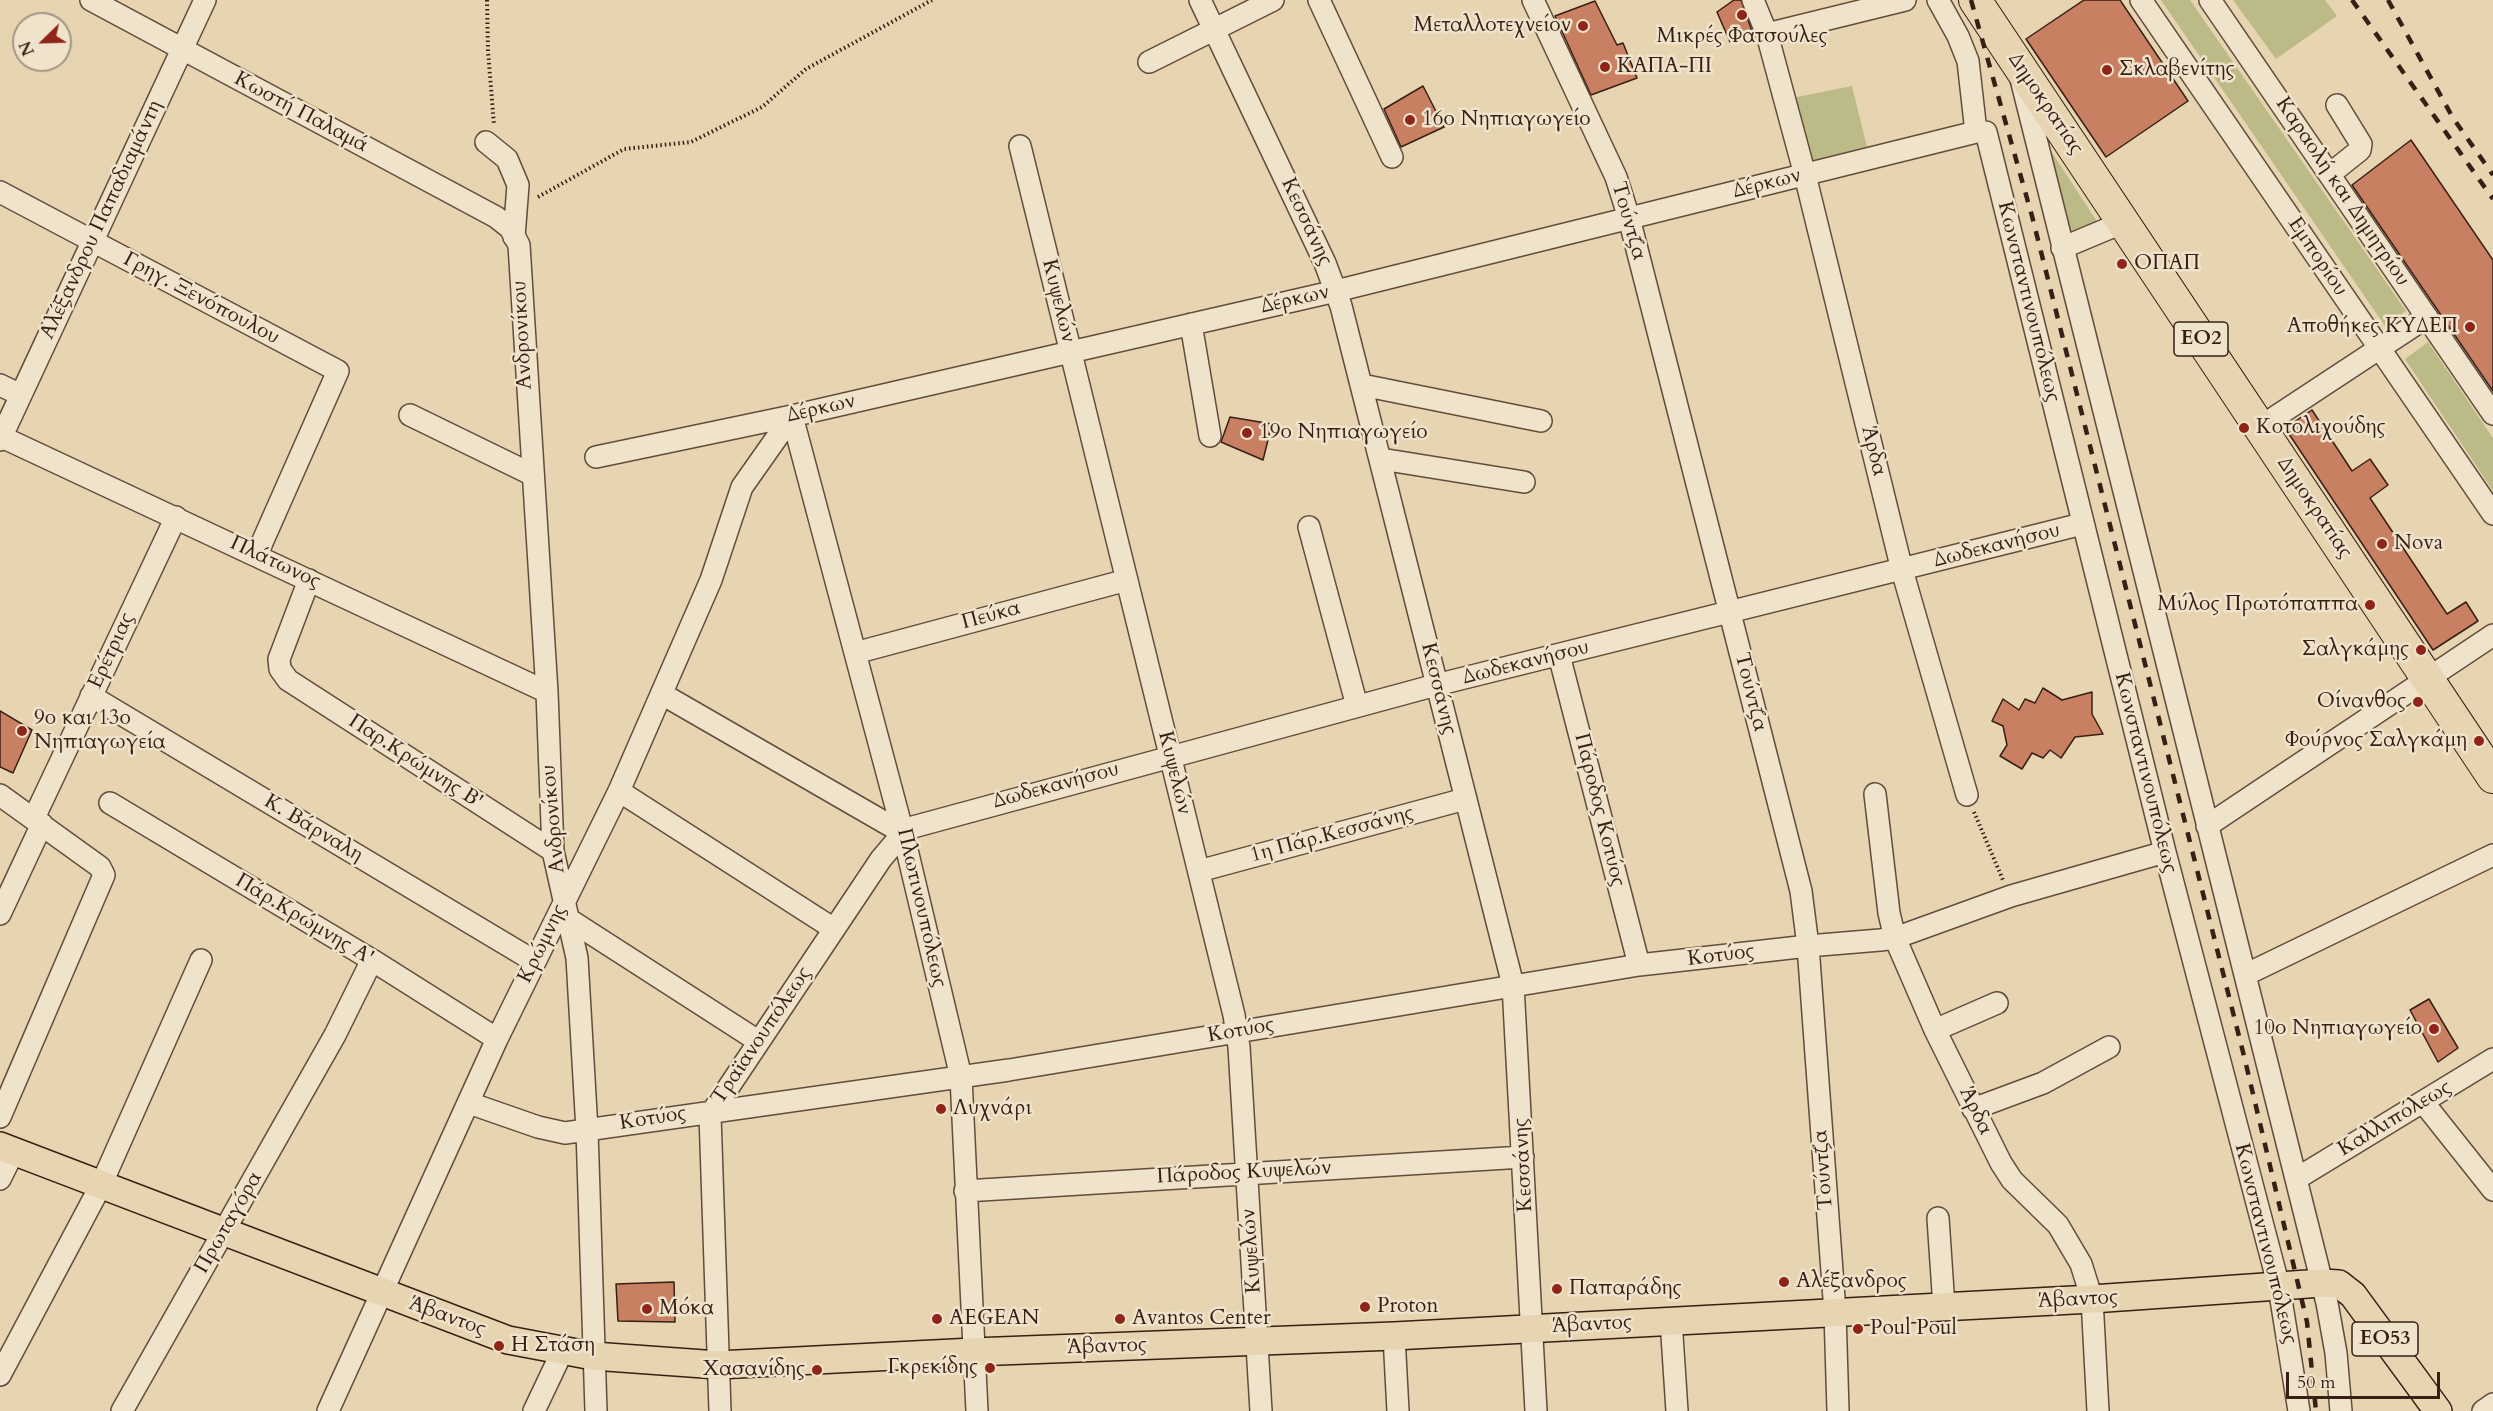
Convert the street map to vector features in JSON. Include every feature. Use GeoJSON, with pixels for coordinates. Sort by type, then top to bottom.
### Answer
{"type":"FeatureCollection","features":[{"type":"Feature","properties":{"kind":"highway","name":"Δημοκρατίας"},"geometry":{"type":"LineString","coordinates":[[1975,0],[2493,777]]}},
{"type":"Feature","properties":{"kind":"main road","name":"Άβαντος"},"geometry":{"type":"LineString","coordinates":[[7,1148],[508,1340],[562,1352],[593,1356],[718,1365],[973,1352],[1394,1336],[2092,1299],[2322,1283]]}},
{"type":"Feature","properties":{"kind":"main road","name":"ΕΟ53"},"geometry":{"type":"LineString","coordinates":[[2322,1283],[2339,1284],[2354,1295],[2438,1411]]}},
{"type":"Feature","properties":{"kind":"street","name":"Κωστή Παλαμά"},"geometry":{"type":"LineString","coordinates":[[91,0],[514,226]]}},
{"type":"Feature","properties":{"kind":"street","name":"Αλέξανδρου Παπαδιαμάντη"},"geometry":{"type":"LineString","coordinates":[[1,439],[205,0]]}},
{"type":"Feature","properties":{"kind":"street","name":"Κεσσάνης"},"geometry":{"type":"LineString","coordinates":[[1200,0],[1336,291],[1381,459],[1513,985],[1536,1411]]}},
{"type":"Feature","properties":{"kind":"street"},"geometry":{"type":"LineString","coordinates":[[1149,62],[1273,0]]}},
{"type":"Feature","properties":{"kind":"street"},"geometry":{"type":"LineString","coordinates":[[1319,0],[1392,157]]}},
{"type":"Feature","properties":{"kind":"street","name":"Τούντζα"},"geometry":{"type":"LineString","coordinates":[[1533,0],[1616,177],[1629,218],[1801,891],[1808,946],[1834,1312],[1838,1411]]}},
{"type":"Feature","properties":{"kind":"street","name":"Άρδα"},"geometry":{"type":"LineString","coordinates":[[1753,0],[1767,34],[1805,175],[1902,570],[1967,795]]}},
{"type":"Feature","properties":{"kind":"street"},"geometry":{"type":"LineString","coordinates":[[1767,34],[1905,0]]}},
{"type":"Feature","properties":{"kind":"street","name":"Κωνσταντινουπόλεως"},"geometry":{"type":"LineString","coordinates":[[1938,0],[1959,36],[1968,61],[1982,134],[2165,852],[2279,1287],[2287,1322],[2299,1411]]}},
{"type":"Feature","properties":{"kind":"street","name":"Εμπορίου"},"geometry":{"type":"LineString","coordinates":[[2141,0],[2493,514]]}},
{"type":"Feature","properties":{"kind":"street","name":"Καραολή και Δημητρίου"},"geometry":{"type":"LineString","coordinates":[[2210,0],[2493,414]]}},
{"type":"Feature","properties":{"kind":"street"},"geometry":{"type":"LineString","coordinates":[[2016,61],[2322,1283],[2337,1353],[2341,1411]]}},
{"type":"Feature","properties":{"kind":"street"},"geometry":{"type":"LineString","coordinates":[[2330,174],[2360,150],[2361,144],[2337,105]]}},
{"type":"Feature","properties":{"kind":"street","name":"Δέρκων"},"geometry":{"type":"LineString","coordinates":[[596,457],[792,416],[1336,291],[1805,175],[1982,134]]}},
{"type":"Feature","properties":{"kind":"street","name":"Κυψελών"},"geometry":{"type":"LineString","coordinates":[[1020,146],[1237,1032],[1261,1411]]}},
{"type":"Feature","properties":{"kind":"street","name":"Ανδρονίκου"},"geometry":{"type":"LineString","coordinates":[[491,147],[507,159],[518,185],[514,226],[519,246],[531,474],[547,692],[553,851],[577,958],[587,1130],[596,1411]]}},
{"type":"Feature","properties":{"kind":"street","name":"Γρηγ. Ξενόπουλου"},"geometry":{"type":"LineString","coordinates":[[0,192],[338,371],[257,554]]}},
{"type":"Feature","properties":{"kind":"street"},"geometry":{"type":"LineString","coordinates":[[2062,248],[2124,222]]}},
{"type":"Feature","properties":{"kind":"street"},"geometry":{"type":"LineString","coordinates":[[2260,427],[2427,317]]}},
{"type":"Feature","properties":{"kind":"street"},"geometry":{"type":"LineString","coordinates":[[1191,324],[1210,436]]}},
{"type":"Feature","properties":{"kind":"street"},"geometry":{"type":"LineString","coordinates":[[0,385],[21,395]]}},
{"type":"Feature","properties":{"kind":"street"},"geometry":{"type":"LineString","coordinates":[[1362,385],[1541,421]]}},
{"type":"Feature","properties":{"kind":"street"},"geometry":{"type":"LineString","coordinates":[[410,415],[531,474]]}},
{"type":"Feature","properties":{"kind":"street","name":"Πλωτινουπόλεως"},"geometry":{"type":"LineString","coordinates":[[792,416],[903,833],[961,1077],[964,1191],[977,1411]]}},
{"type":"Feature","properties":{"kind":"street","name":"Κρώμνης"},"geometry":{"type":"LineString","coordinates":[[328,1411],[383,1294],[496,1039],[534,961],[567,911],[718,561],[741,487],[792,416]]}},
{"type":"Feature","properties":{"kind":"street","name":"Πλάτωνος"},"geometry":{"type":"LineString","coordinates":[[1,439],[257,554],[547,692]]}},
{"type":"Feature","properties":{"kind":"street"},"geometry":{"type":"LineString","coordinates":[[1381,459],[1524,482]]}},
{"type":"Feature","properties":{"kind":"street","name":"Ερέτριας"},"geometry":{"type":"LineString","coordinates":[[0,914],[91,696],[176,517]]}},
{"type":"Feature","properties":{"kind":"street","name":"Δωδεκανήσου"},"geometry":{"type":"LineString","coordinates":[[903,833],[925,822],[1436,685],[2082,525]]}},
{"type":"Feature","properties":{"kind":"street"},"geometry":{"type":"LineString","coordinates":[[1309,527],[1357,706]]}},
{"type":"Feature","properties":{"kind":"street","name":"Παρ.Κρώμνης Β'"},"geometry":{"type":"LineString","coordinates":[[309,580],[279,659],[280,669],[288,681],[553,851]]}},
{"type":"Feature","properties":{"kind":"street","name":"Πεύκα"},"geometry":{"type":"LineString","coordinates":[[855,652],[1126,580]]}},
{"type":"Feature","properties":{"kind":"street"},"geometry":{"type":"LineString","coordinates":[[2208,826],[2493,635]]}},
{"type":"Feature","properties":{"kind":"street","name":"Πάροδος Κοτύος"},"geometry":{"type":"LineString","coordinates":[[1559,655],[1639,965]]}},
{"type":"Feature","properties":{"kind":"street"},"geometry":{"type":"LineString","coordinates":[[662,694],[903,833]]}},
{"type":"Feature","properties":{"kind":"street","name":"Κ. Βάρναλη"},"geometry":{"type":"LineString","coordinates":[[91,696],[534,961]]}},
{"type":"Feature","properties":{"kind":"street"},"geometry":{"type":"LineString","coordinates":[[619,791],[834,929]]}},
{"type":"Feature","properties":{"kind":"street","name":"Άρδα"},"geometry":{"type":"LineString","coordinates":[[1875,794],[1888,913],[1894,938],[1973,1110],[2007,1173],[2047,1214],[2071,1243],[2081,1264],[2092,1299],[2098,1411]]}},
{"type":"Feature","properties":{"kind":"street"},"geometry":{"type":"LineString","coordinates":[[0,795],[100,867],[104,875],[0,1117]]}},
{"type":"Feature","properties":{"kind":"street","name":"1η Πάρ.Κεσσάνης"},"geometry":{"type":"LineString","coordinates":[[1199,871],[1465,799]]}},
{"type":"Feature","properties":{"kind":"street","name":"Πάρ.Κρώμνης Α'"},"geometry":{"type":"LineString","coordinates":[[110,803],[372,960],[496,1039]]}},
{"type":"Feature","properties":{"kind":"street","name":"Τραϊανουπόλεως"},"geometry":{"type":"LineString","coordinates":[[720,1411],[710,1124],[712,1110],[881,859],[903,833]]}},
{"type":"Feature","properties":{"kind":"street"},"geometry":{"type":"LineString","coordinates":[[2011,896],[2165,852]]}},
{"type":"Feature","properties":{"kind":"street"},"geometry":{"type":"LineString","coordinates":[[2245,975],[2493,855]]}},
{"type":"Feature","properties":{"kind":"street","name":"Κοτύος"},"geometry":{"type":"LineString","coordinates":[[469,1103],[538,1127],[566,1133],[712,1110],[961,1077],[1639,965],[1894,938],[2011,896]]}},
{"type":"Feature","properties":{"kind":"street"},"geometry":{"type":"LineString","coordinates":[[567,911],[758,1041]]}},
{"type":"Feature","properties":{"kind":"street"},"geometry":{"type":"LineString","coordinates":[[0,1375],[101,1185],[201,960]]}},
{"type":"Feature","properties":{"kind":"street","name":"Πρωταγόρα"},"geometry":{"type":"LineString","coordinates":[[122,1411],[334,1035],[372,960]]}},
{"type":"Feature","properties":{"kind":"street"},"geometry":{"type":"LineString","coordinates":[[1935,1030],[1997,1004]]}},
{"type":"Feature","properties":{"kind":"street"},"geometry":{"type":"LineString","coordinates":[[1973,1110],[2043,1083],[2109,1047]]}},
{"type":"Feature","properties":{"kind":"street","name":"Καλλιπόλεως"},"geometry":{"type":"LineString","coordinates":[[2296,1179],[2493,1059]]}},
{"type":"Feature","properties":{"kind":"street"},"geometry":{"type":"LineString","coordinates":[[2423,1102],[2493,1190]]}},
{"type":"Feature","properties":{"kind":"street"},"geometry":{"type":"LineString","coordinates":[[0,1179],[7,1148]]}},
{"type":"Feature","properties":{"kind":"street","name":"Πάροδος Κυψελών"},"geometry":{"type":"LineString","coordinates":[[964,1191],[1524,1157]]}},
{"type":"Feature","properties":{"kind":"street"},"geometry":{"type":"LineString","coordinates":[[1938,1218],[1944,1307]]}},
{"type":"Feature","properties":{"kind":"street"},"geometry":{"type":"LineString","coordinates":[[1671,1320],[1677,1411]]}},
{"type":"Feature","properties":{"kind":"street"},"geometry":{"type":"LineString","coordinates":[[1394,1336],[1398,1411]]}},
{"type":"Feature","properties":{"kind":"street"},"geometry":{"type":"LineString","coordinates":[[534,1411],[562,1352]]}},
{"type":"Feature","properties":{"kind":"street"},"geometry":{"type":"LineString","coordinates":[[2483,1411],[2493,1404]]}},
{"type":"Feature","properties":{"kind":"path"},"geometry":{"type":"LineString","coordinates":[[488,0],[491,147]]}},
{"type":"Feature","properties":{"kind":"path"},"geometry":{"type":"LineString","coordinates":[[514,226],[549,189],[624,149],[691,142],[762,107],[806,69],[932,0]]}},
{"type":"Feature","properties":{"kind":"path"},"geometry":{"type":"LineString","coordinates":[[1967,795],[1983,839],[2011,896]]}},
{"type":"Feature","properties":{"kind":"shaded area"},"geometry":{"type":"Polygon","coordinates":[[[2161,0],[2190,0],[2406,311],[2385,326],[2161,0]]]}},
{"type":"Feature","properties":{"kind":"shaded area"},"geometry":{"type":"Polygon","coordinates":[[[2233,0],[2325,0],[2337,16],[2276,59],[2233,0]]]}},
{"type":"Feature","properties":{"kind":"shaded area"},"geometry":{"type":"Polygon","coordinates":[[[1852,86],[1867,147],[1808,162],[1792,98],[1852,86]]]}},
{"type":"Feature","properties":{"kind":"shaded area"},"geometry":{"type":"Polygon","coordinates":[[[2051,151],[2098,223],[2070,235],[2049,153],[2051,151]]]}},
{"type":"Feature","properties":{"kind":"shaded area"},"geometry":{"type":"Polygon","coordinates":[[[2428,342],[2493,438],[2493,491],[2405,359],[2428,342]]]}},
{"type":"Feature","properties":{"kind":"building"},"geometry":{"type":"Polygon","coordinates":[[[1734,0],[1741,0],[1752,31],[1730,42],[1717,12],[1734,0]]]}},
{"type":"Feature","properties":{"kind":"building","name":"Σκλαβενίτης"},"geometry":{"type":"Polygon","coordinates":[[[2084,0],[2120,0],[2188,101],[2106,157],[2026,39],[2084,0]]]}},
{"type":"Feature","properties":{"kind":"building"},"geometry":{"type":"Polygon","coordinates":[[[1595,1],[1617,45],[1623,43],[1637,78],[1591,95],[1555,16],[1595,1]]]}},
{"type":"Feature","properties":{"kind":"building","name":"16ο Νηπιαγωγείο"},"geometry":{"type":"Polygon","coordinates":[[[1423,86],[1444,127],[1401,147],[1384,109],[1423,86]]]}},
{"type":"Feature","properties":{"kind":"building","name":"Αποθήκες ΚΥΔΕΠ"},"geometry":{"type":"Polygon","coordinates":[[[2411,140],[2493,260],[2493,391],[2352,185],[2411,140]]]}},
{"type":"Feature","properties":{"kind":"building"},"geometry":{"type":"Polygon","coordinates":[[[2312,410],[2352,471],[2370,459],[2388,485],[2370,498],[2447,614],[2466,602],[2478,621],[2433,650],[2285,428],[2312,410]]]}},
{"type":"Feature","properties":{"kind":"building","name":"19ο Νηπιαγωγείο"},"geometry":{"type":"Polygon","coordinates":[[[1230,417],[1272,424],[1263,460],[1221,442],[1230,417]]]}},
{"type":"Feature","properties":{"kind":"building"},"geometry":{"type":"Polygon","coordinates":[[[2043,688],[2062,700],[2092,692],[2092,714],[2103,734],[2075,737],[2061,758],[2050,750],[2043,758],[2032,753],[2022,769],[2000,756],[2007,745],[2003,726],[1992,721],[2003,699],[2019,710],[2025,699],[2035,703],[2043,688]]]}},
{"type":"Feature","properties":{"kind":"building"},"geometry":{"type":"Polygon","coordinates":[[[0,711],[32,730],[13,773],[0,767],[0,711]]]}},
{"type":"Feature","properties":{"kind":"building","name":"10ο Νηπιαγωγείο"},"geometry":{"type":"Polygon","coordinates":[[[2429,999],[2458,1048],[2438,1062],[2410,1010],[2429,999]]]}},
{"type":"Feature","properties":{"kind":"building"},"geometry":{"type":"Polygon","coordinates":[[[674,1282],[675,1322],[618,1321],[616,1284],[674,1282]]]}},
{"type":"Feature","properties":{"kind":"railway"},"geometry":{"type":"LineString","coordinates":[[1971,0],[2032,216],[2245,1060],[2307,1322],[2316,1411]]}},
{"type":"Feature","properties":{"kind":"railway"},"geometry":{"type":"LineString","coordinates":[[2352,0],[2493,199]]}},
{"type":"Feature","properties":{"kind":"railway"},"geometry":{"type":"LineString","coordinates":[[2388,0],[2453,118],[2493,175]]}},
{"type":"Feature","properties":{"kind":"place","name":"Μικρές Φατσούλες"},"geometry":{"type":"Point","coordinates":[1742,15]}},
{"type":"Feature","properties":{"kind":"place","name":"Μεταλλοτεχνείον"},"geometry":{"type":"Point","coordinates":[1583,26]}},
{"type":"Feature","properties":{"kind":"place","name":"ΚΑΠΑ-ΠΙ"},"geometry":{"type":"Point","coordinates":[1605,67]}},
{"type":"Feature","properties":{"kind":"place","name":"Σκλαβενίτης"},"geometry":{"type":"Point","coordinates":[2107,70]}},
{"type":"Feature","properties":{"kind":"place","name":"16ο Νηπιαγωγείο"},"geometry":{"type":"Point","coordinates":[1410,120]}},
{"type":"Feature","properties":{"kind":"place","name":"ΟΠΑΠ"},"geometry":{"type":"Point","coordinates":[2122,264]}},
{"type":"Feature","properties":{"kind":"place","name":"Αποθήκες ΚΥΔΕΠ"},"geometry":{"type":"Point","coordinates":[2470,327]}},
{"type":"Feature","properties":{"kind":"place","name":"Κοτολιχούδης"},"geometry":{"type":"Point","coordinates":[2244,428]}},
{"type":"Feature","properties":{"kind":"place","name":"19ο Νηπιαγωγείο"},"geometry":{"type":"Point","coordinates":[1247,433]}},
{"type":"Feature","properties":{"kind":"place","name":"Nova"},"geometry":{"type":"Point","coordinates":[2382,544]}},
{"type":"Feature","properties":{"kind":"place","name":"Μύλος Πρωτόπαππα"},"geometry":{"type":"Point","coordinates":[2370,605]}},
{"type":"Feature","properties":{"kind":"place","name":"Σαλγκάμης"},"geometry":{"type":"Point","coordinates":[2421,650]}},
{"type":"Feature","properties":{"kind":"place","name":"Οίνανθος"},"geometry":{"type":"Point","coordinates":[2418,702]}},
{"type":"Feature","properties":{"kind":"place","name":"9ο και 13ο Νηπιαγωγεία"},"geometry":{"type":"Point","coordinates":[22,731]}},
{"type":"Feature","properties":{"kind":"place","name":"Φούρνος Σαλγκάμη"},"geometry":{"type":"Point","coordinates":[2479,741]}},
{"type":"Feature","properties":{"kind":"place","name":"10ο Νηπιαγωγείο"},"geometry":{"type":"Point","coordinates":[2434,1029]}},
{"type":"Feature","properties":{"kind":"place","name":"Λυχνάρι"},"geometry":{"type":"Point","coordinates":[941,1109]}},
{"type":"Feature","properties":{"kind":"place","name":"Αλέξανδρος"},"geometry":{"type":"Point","coordinates":[1784,1282]}},
{"type":"Feature","properties":{"kind":"place","name":"Παπαράδης"},"geometry":{"type":"Point","coordinates":[1557,1289]}},
{"type":"Feature","properties":{"kind":"place","name":"Proton"},"geometry":{"type":"Point","coordinates":[1365,1307]}},
{"type":"Feature","properties":{"kind":"place","name":"Μόκα"},"geometry":{"type":"Point","coordinates":[647,1309]}},
{"type":"Feature","properties":{"kind":"place","name":"AEGEAN"},"geometry":{"type":"Point","coordinates":[937,1319]}},
{"type":"Feature","properties":{"kind":"place","name":"Avantos Center"},"geometry":{"type":"Point","coordinates":[1120,1319]}},
{"type":"Feature","properties":{"kind":"place","name":"Poul Poul"},"geometry":{"type":"Point","coordinates":[1858,1329]}},
{"type":"Feature","properties":{"kind":"place","name":"Η Στάση"},"geometry":{"type":"Point","coordinates":[499,1346]}},
{"type":"Feature","properties":{"kind":"place","name":"Γκρεκίδης"},"geometry":{"type":"Point","coordinates":[990,1368]}},
{"type":"Feature","properties":{"kind":"place","name":"Χασανίδης"},"geometry":{"type":"Point","coordinates":[817,1370]}}]}
